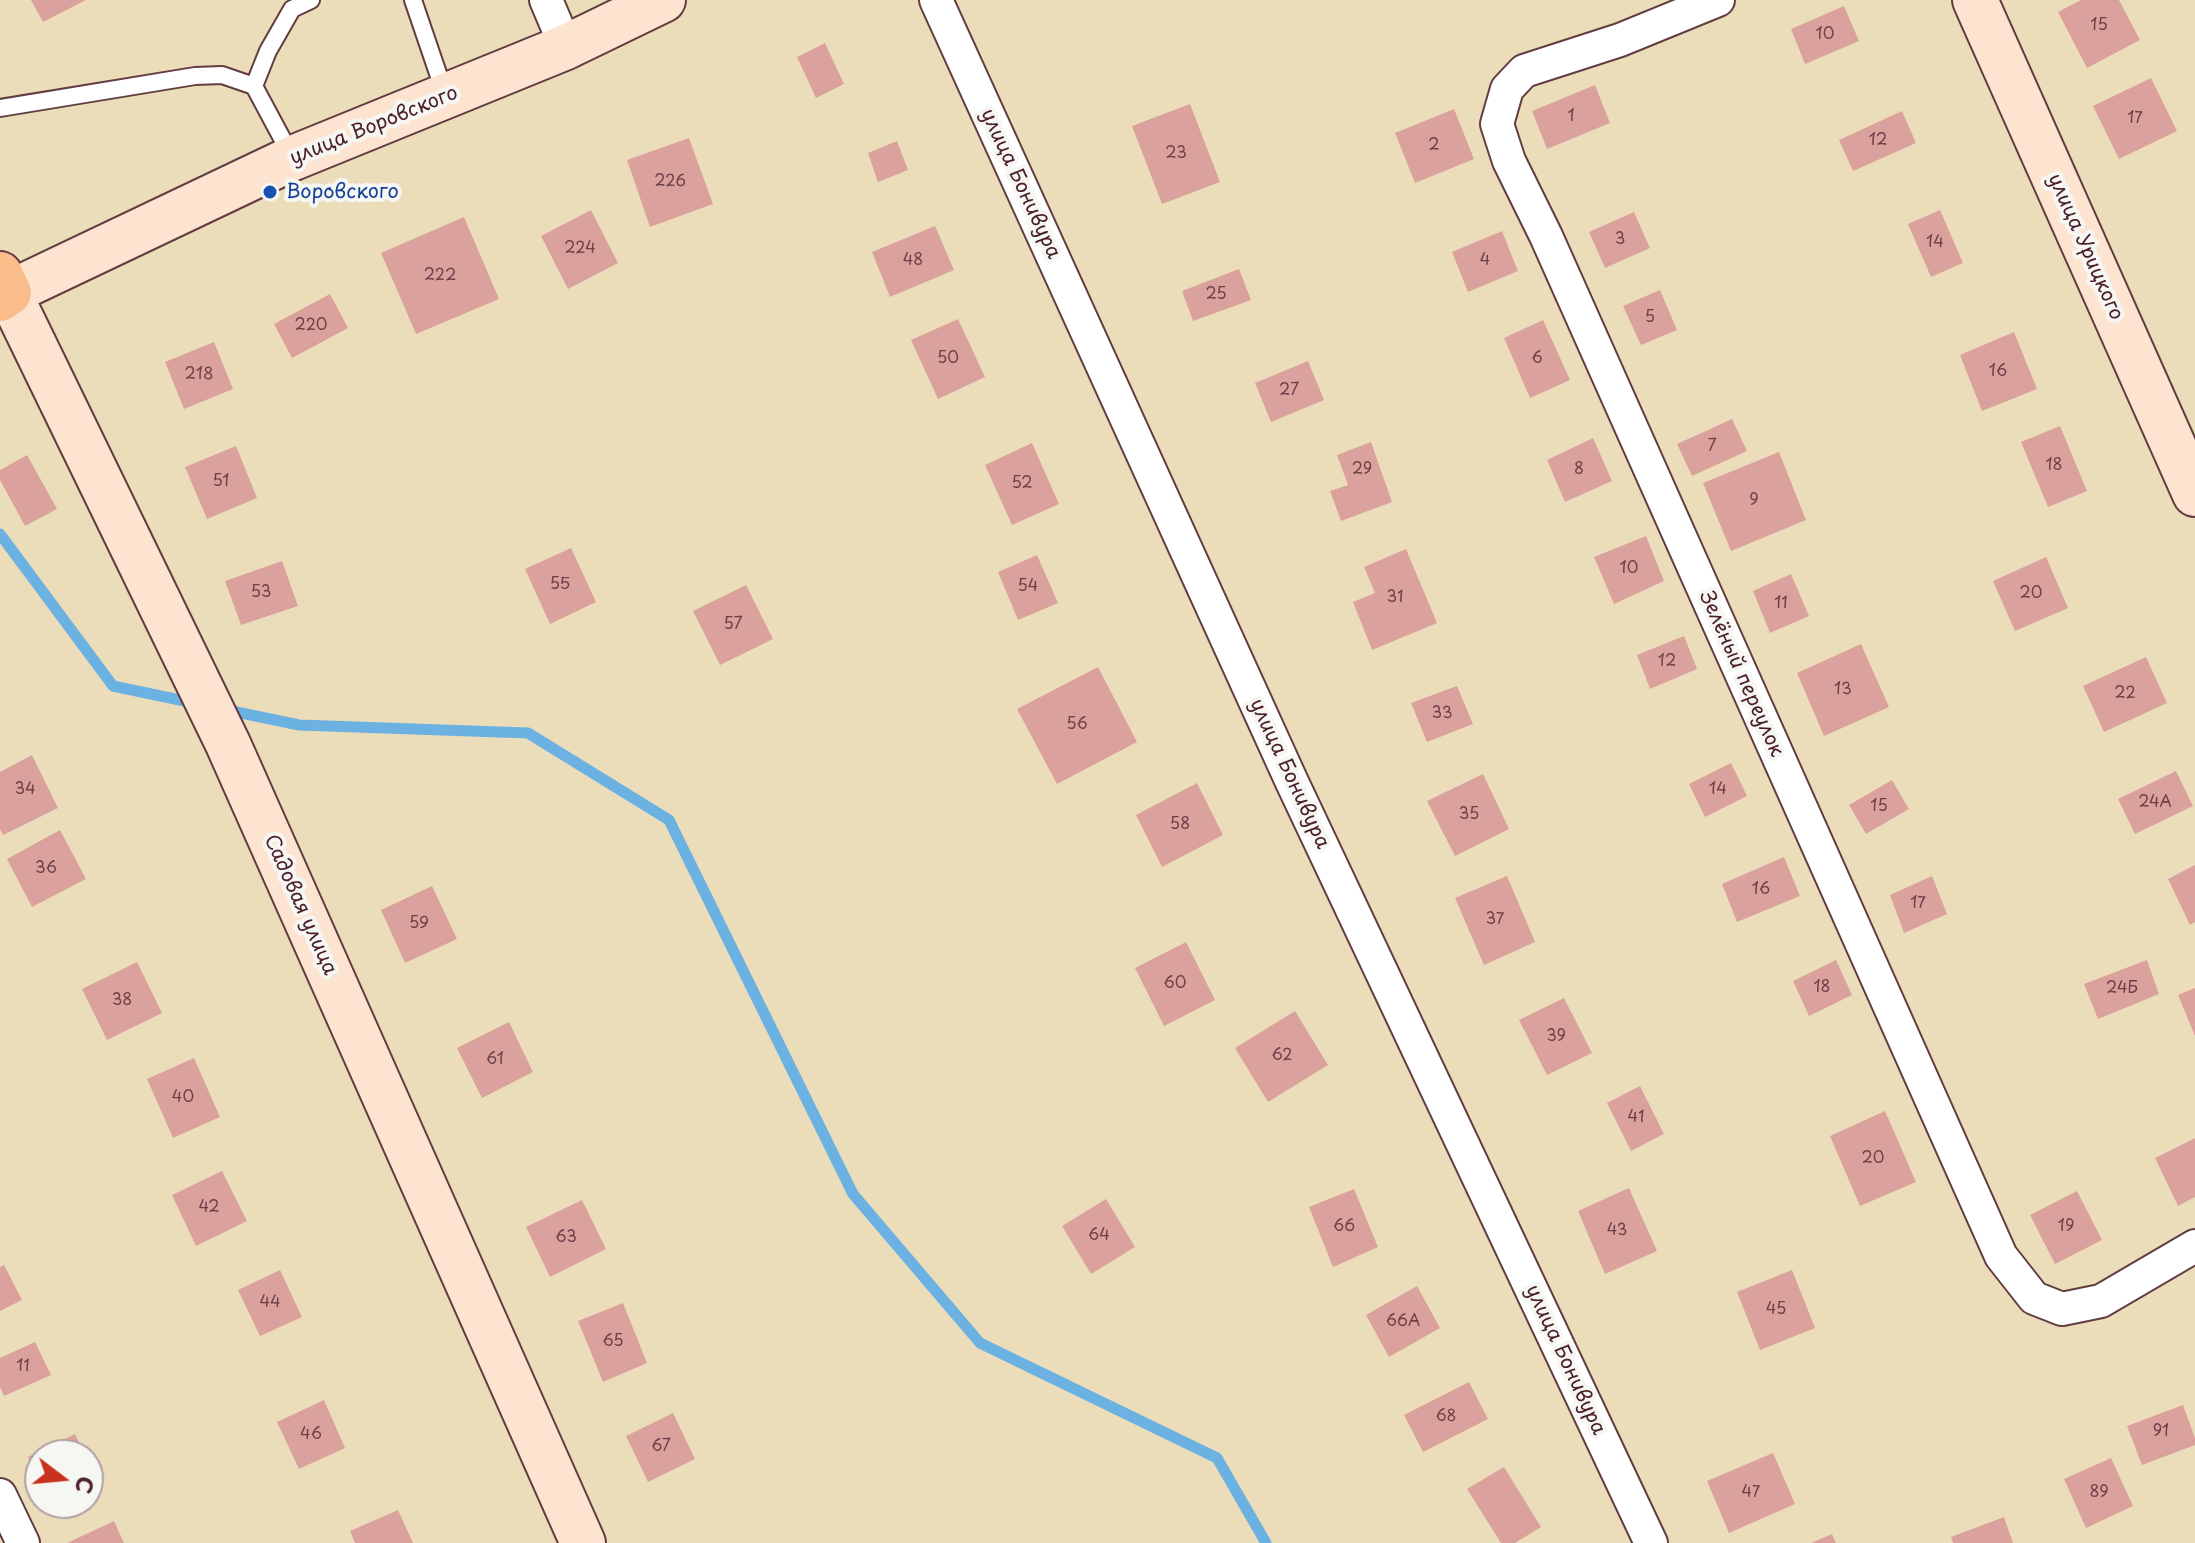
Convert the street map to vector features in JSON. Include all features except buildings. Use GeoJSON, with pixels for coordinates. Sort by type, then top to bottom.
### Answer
{"type":"FeatureCollection","features":[{"type":"Feature","properties":{"kind":"street"},"geometry":{"type":"LineString","coordinates":[[546,0],[566,47]]}},
{"type":"Feature","properties":{"kind":"street","name":"улица Воровского"},"geometry":{"type":"LineString","coordinates":[[3,289],[293,158],[566,47],[663,0]]}},
{"type":"Feature","properties":{"kind":"street","name":"улица Бонивура"},"geometry":{"type":"LineString","coordinates":[[936,0],[1291,780],[1651,1543]]}},
{"type":"Feature","properties":{"kind":"street","name":"Зелёный переулок"},"geometry":{"type":"LineString","coordinates":[[1718,0],[1620,40],[1524,71],[1507,89],[1497,124],[1509,161],[2001,1256],[2034,1298],[2062,1309],[2101,1301],[2195,1246]]}},
{"type":"Feature","properties":{"kind":"street","name":"улица Урицкого"},"geometry":{"type":"LineString","coordinates":[[1975,0],[2195,494]]}},
{"type":"Feature","properties":{"kind":"street","name":"Садовая улица"},"geometry":{"type":"LineString","coordinates":[[3,289],[228,744],[583,1543]]}},
{"type":"Feature","properties":{"kind":"street"},"geometry":{"type":"LineString","coordinates":[[0,1495],[23,1543]]}},
{"type":"Feature","properties":{"kind":"lane"},"geometry":{"type":"LineString","coordinates":[[254,86],[268,51],[292,9],[311,0]]}},
{"type":"Feature","properties":{"kind":"lane"},"geometry":{"type":"LineString","coordinates":[[413,0],[446,96]]}},
{"type":"Feature","properties":{"kind":"lane"},"geometry":{"type":"LineString","coordinates":[[0,108],[195,76],[222,75],[254,86],[293,158]]}},
{"type":"Feature","properties":{"kind":"waterway"},"geometry":{"type":"LineString","coordinates":[[0,534],[113,686],[194,703]]}},
{"type":"Feature","properties":{"kind":"waterway"},"geometry":{"type":"LineString","coordinates":[[222,709],[299,725],[528,733],[669,820],[853,1194],[980,1343],[1217,1458],[1266,1543]]}},
{"type":"Feature","properties":{"kind":"place","name":"Воровского"},"geometry":{"type":"Point","coordinates":[270,192]}}]}
